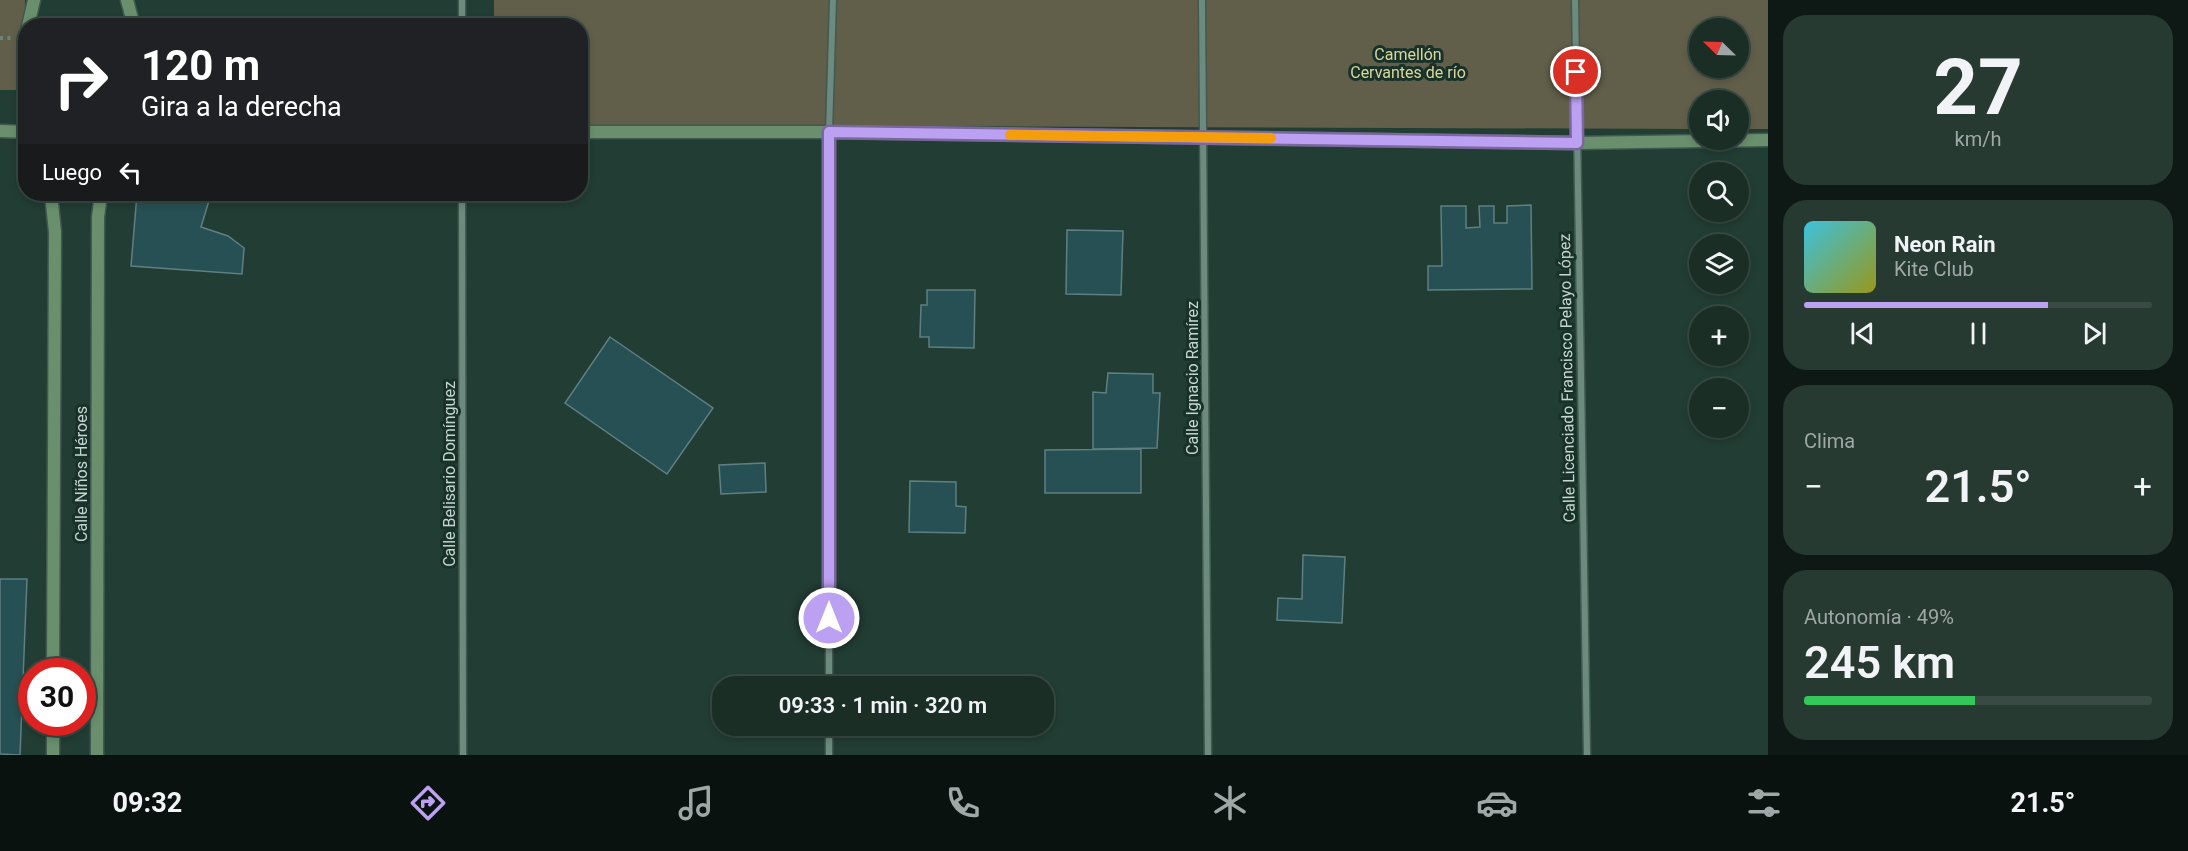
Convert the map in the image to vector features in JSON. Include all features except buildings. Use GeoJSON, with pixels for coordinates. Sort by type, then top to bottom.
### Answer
{"type":"FeatureCollection","features":[{"type":"Feature","properties":{"kind":"street"},"geometry":{"type":"LineString","coordinates":[[30,18],[34,0]]}},
{"type":"Feature","properties":{"kind":"street"},"geometry":{"type":"LineString","coordinates":[[127,0],[132,18]]}},
{"type":"Feature","properties":{"kind":"street"},"geometry":{"type":"LineString","coordinates":[[462,0],[462,18]]}},
{"type":"Feature","properties":{"kind":"street"},"geometry":{"type":"LineString","coordinates":[[829,676],[829,132],[833,0]]}},
{"type":"Feature","properties":{"kind":"street","name":"Calle Ignacio Ramírez"},"geometry":{"type":"LineString","coordinates":[[1202,0],[1209,755]]}},
{"type":"Feature","properties":{"kind":"street","name":"Calle Licenciado Francisco Pelayo López"},"geometry":{"type":"LineString","coordinates":[[1575,0],[1587,755]]}},
{"type":"Feature","properties":{"kind":"street"},"geometry":{"type":"LineString","coordinates":[[0,131],[18,132]]}},
{"type":"Feature","properties":{"kind":"street"},"geometry":{"type":"LineString","coordinates":[[588,132],[829,132],[1577,143],[1768,140]]}},
{"type":"Feature","properties":{"kind":"street","name":"Calle Niños Héroes"},"geometry":{"type":"LineString","coordinates":[[52,201],[55,232],[53,658]]}},
{"type":"Feature","properties":{"kind":"street","name":"Calle Niños Héroes"},"geometry":{"type":"LineString","coordinates":[[97,755],[98,217],[100,201]]}},
{"type":"Feature","properties":{"kind":"street","name":"Calle Belisario Domínguez"},"geometry":{"type":"LineString","coordinates":[[462,201],[463,755]]}},
{"type":"Feature","properties":{"kind":"street"},"geometry":{"type":"LineString","coordinates":[[53,736],[53,755]]}},
{"type":"Feature","properties":{"kind":"street"},"geometry":{"type":"LineString","coordinates":[[829,736],[829,755]]}},
{"type":"Feature","properties":{"kind":"green space"},"geometry":{"type":"Polygon","coordinates":[[[0,0],[25,0],[25,18],[18,18],[18,90],[0,90],[0,0]]]}},
{"type":"Feature","properties":{"kind":"green space","name":"Camellón Cervantes de río"},"geometry":{"type":"Polygon","coordinates":[[[494,0],[1768,0],[1768,129],[1749,129],[1749,90],[1689,90],[1689,129],[588,125],[588,18],[494,18],[494,0]]]}},
{"type":"Feature","properties":{"kind":"slow traffic"},"geometry":{"type":"LineString","coordinates":[[1010,135],[1271,138]]}},
{"type":"Feature","properties":{"kind":"route"},"geometry":{"type":"LineString","coordinates":[[829,618],[829,132],[1577,143],[1576,72]]}}]}
